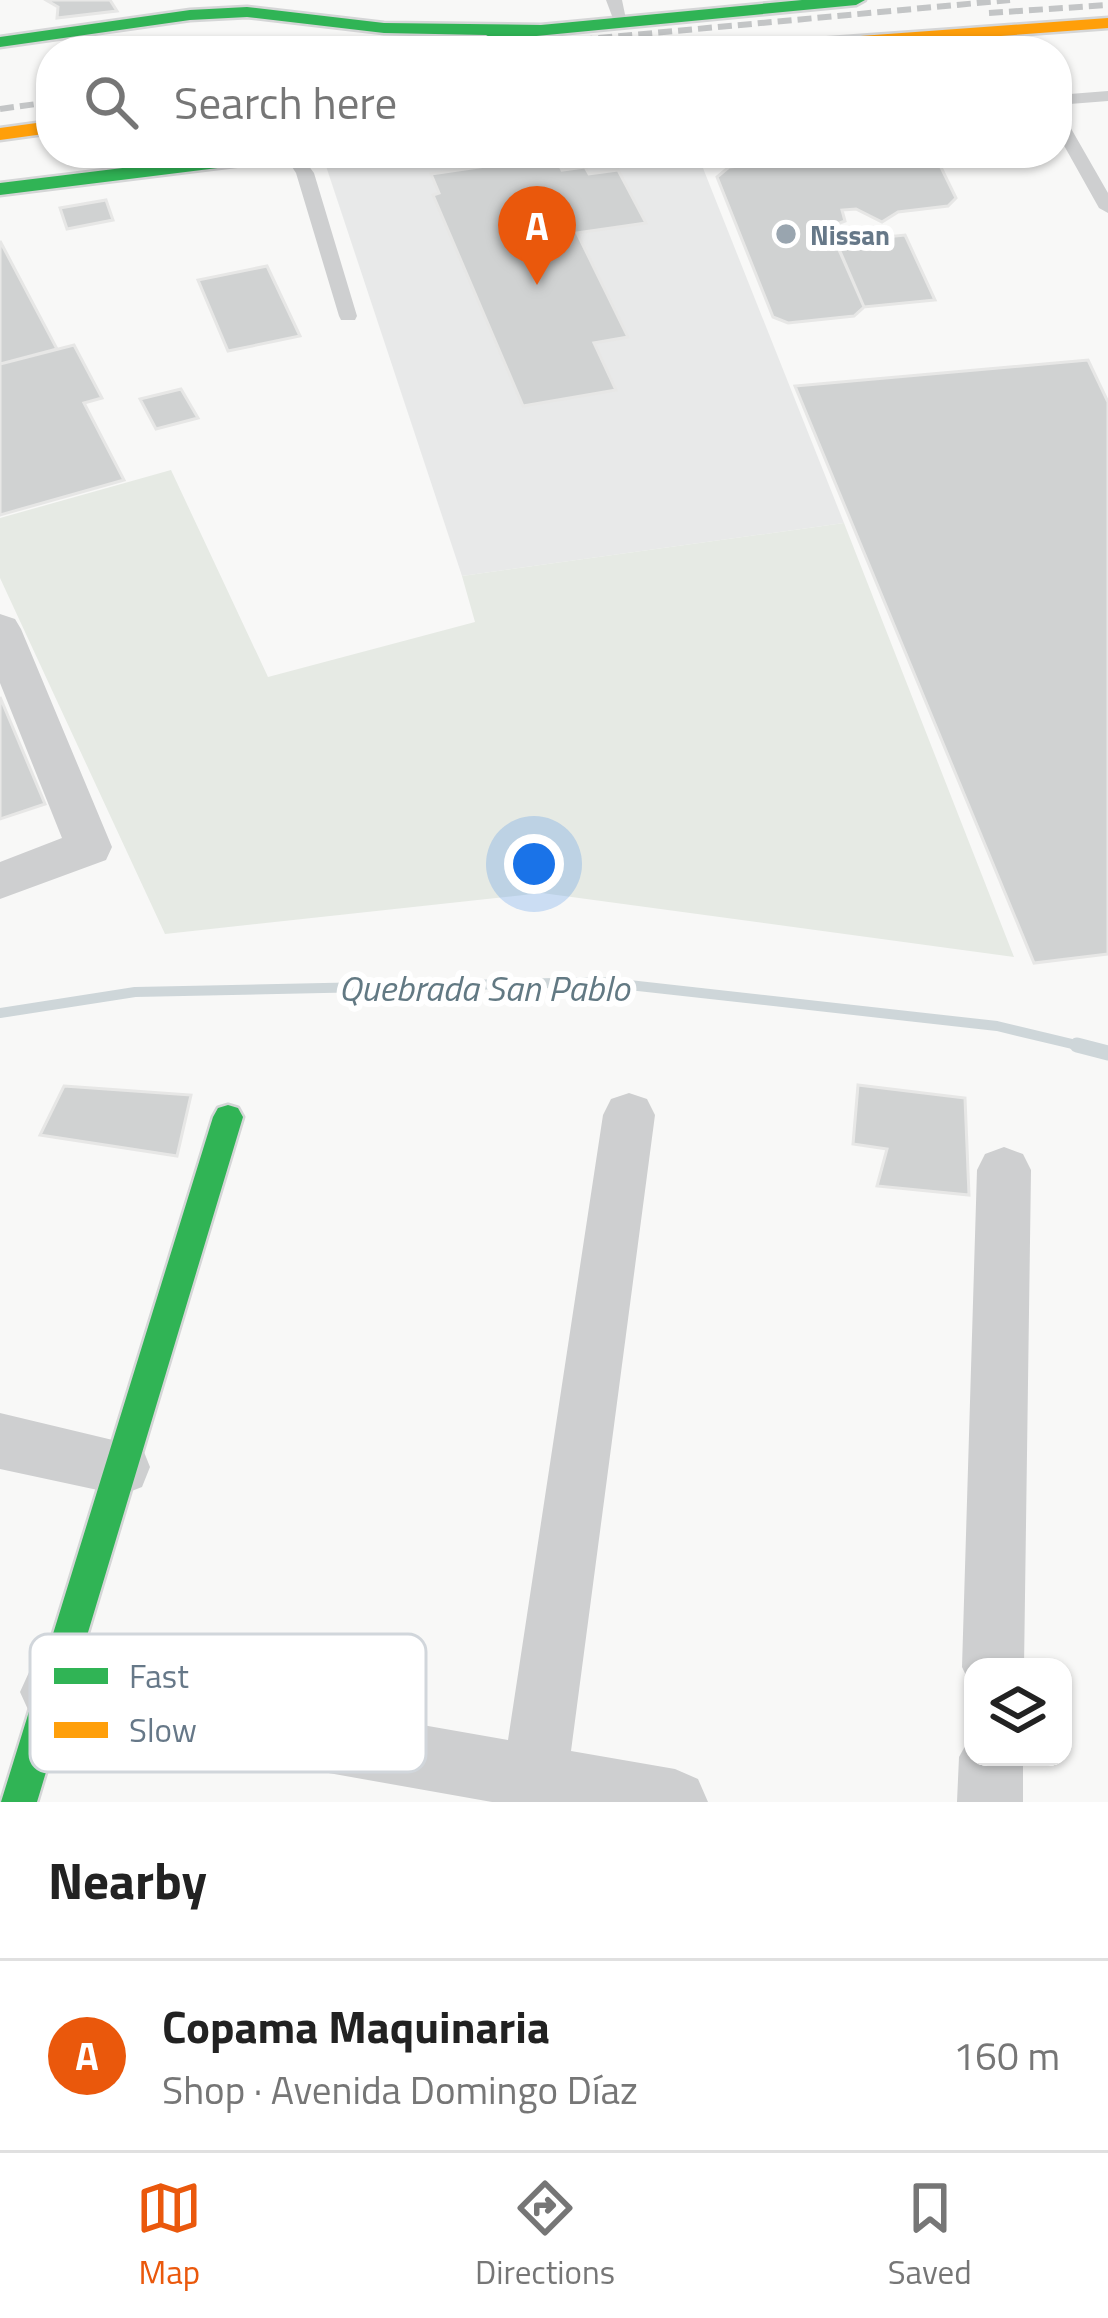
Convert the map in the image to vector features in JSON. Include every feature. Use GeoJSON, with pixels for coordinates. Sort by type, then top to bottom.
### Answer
{"type":"FeatureCollection","features":[{"type":"Feature","properties":{"kind":"main road"},"geometry":{"type":"LineString","coordinates":[[488,36],[538,30],[617,11],[856,0]]}},
{"type":"Feature","properties":{"kind":"main road"},"geometry":{"type":"LineString","coordinates":[[42,36],[190,15],[294,7],[384,28],[538,30]]}},
{"type":"Feature","properties":{"kind":"main road"},"geometry":{"type":"LineString","coordinates":[[1039,36],[1108,23]]}},
{"type":"Feature","properties":{"kind":"main road"},"geometry":{"type":"LineString","coordinates":[[205,36],[291,36]]}},
{"type":"Feature","properties":{"kind":"main road"},"geometry":{"type":"LineString","coordinates":[[0,42],[36,37]]}},
{"type":"Feature","properties":{"kind":"main road"},"geometry":{"type":"LineString","coordinates":[[0,66],[36,61]]}},
{"type":"Feature","properties":{"kind":"main road"},"geometry":{"type":"LineString","coordinates":[[0,134],[36,129]]}},
{"type":"Feature","properties":{"kind":"main road"},"geometry":{"type":"LineString","coordinates":[[0,156],[36,154]]}},
{"type":"Feature","properties":{"kind":"main road"},"geometry":{"type":"LineString","coordinates":[[0,190],[173,168]]}},
{"type":"Feature","properties":{"kind":"main road"},"geometry":{"type":"LineString","coordinates":[[70,1634],[228,1117]]}},
{"type":"Feature","properties":{"kind":"main road"},"geometry":{"type":"LineString","coordinates":[[19,1802],[30,1765]]}},
{"type":"Feature","properties":{"kind":"street"},"geometry":{"type":"LineString","coordinates":[[0,628],[88,847],[0,881]]}},
{"type":"Feature","properties":{"kind":"street"},"geometry":{"type":"LineString","coordinates":[[535,1777],[629,1115]]}},
{"type":"Feature","properties":{"kind":"street"},"geometry":{"type":"LineString","coordinates":[[993,1658],[1004,1170]]}},
{"type":"Feature","properties":{"kind":"street"},"geometry":{"type":"LineString","coordinates":[[0,1442],[121,1467]]}},
{"type":"Feature","properties":{"kind":"street"},"geometry":{"type":"LineString","coordinates":[[426,1758],[675,1802]]}},
{"type":"Feature","properties":{"kind":"street"},"geometry":{"type":"LineString","coordinates":[[990,1802],[991,1766]]}},
{"type":"Feature","properties":{"kind":"lane"},"geometry":{"type":"LineString","coordinates":[[1072,99],[1108,97]]}},
{"type":"Feature","properties":{"kind":"lane"},"geometry":{"type":"LineString","coordinates":[[1072,144],[1108,208]]}},
{"type":"Feature","properties":{"kind":"lane"},"geometry":{"type":"LineString","coordinates":[[302,168],[348,316]]}},
{"type":"Feature","properties":{"kind":"shaded area"},"geometry":{"type":"Polygon","coordinates":[[[327,168],[703,168],[844,523],[462,576],[327,168]]]}},
{"type":"Feature","properties":{"kind":"shaded area"},"geometry":{"type":"Polygon","coordinates":[[[171,470],[268,677],[475,622],[462,576],[844,523],[1014,957],[542,893],[165,934],[0,578],[0,518],[171,470]]]}},
{"type":"Feature","properties":{"kind":"building"},"geometry":{"type":"Polygon","coordinates":[[[46,0],[110,0],[117,11],[57,18],[58,7],[46,0]]]}},
{"type":"Feature","properties":{"kind":"building"},"geometry":{"type":"Polygon","coordinates":[[[472,168],[586,168],[589,174],[618,170],[646,223],[577,233],[628,337],[594,343],[616,390],[523,406],[433,195],[439,193],[431,174],[472,168]]]}},
{"type":"Feature","properties":{"kind":"building","name":"Nissan"},"geometry":{"type":"Polygon","coordinates":[[[728,168],[941,168],[956,198],[948,206],[898,212],[882,222],[856,209],[842,210],[845,221],[829,227],[864,307],[854,316],[788,323],[773,317],[717,177],[728,168]]]}},
{"type":"Feature","properties":{"kind":"building"},"geometry":{"type":"Polygon","coordinates":[[[106,200],[113,220],[67,229],[60,208],[106,200]]]}},
{"type":"Feature","properties":{"kind":"building"},"geometry":{"type":"Polygon","coordinates":[[[905,235],[935,300],[864,307],[836,242],[905,235]]]}},
{"type":"Feature","properties":{"kind":"building"},"geometry":{"type":"Polygon","coordinates":[[[0,241],[57,349],[0,364],[0,241]]]}},
{"type":"Feature","properties":{"kind":"building"},"geometry":{"type":"Polygon","coordinates":[[[267,266],[300,336],[228,351],[198,280],[267,266]]]}},
{"type":"Feature","properties":{"kind":"building"},"geometry":{"type":"Polygon","coordinates":[[[74,345],[102,398],[84,403],[124,480],[0,515],[0,364],[74,345]]]}},
{"type":"Feature","properties":{"kind":"building"},"geometry":{"type":"Polygon","coordinates":[[[1088,360],[1108,402],[1108,954],[1034,963],[795,386],[1088,360]]]}},
{"type":"Feature","properties":{"kind":"building"},"geometry":{"type":"Polygon","coordinates":[[[181,389],[198,418],[156,429],[140,399],[181,389]]]}},
{"type":"Feature","properties":{"kind":"building"},"geometry":{"type":"Polygon","coordinates":[[[0,697],[45,804],[0,819],[0,697]]]}},
{"type":"Feature","properties":{"kind":"building"},"geometry":{"type":"Polygon","coordinates":[[[858,1085],[965,1098],[969,1195],[877,1186],[887,1149],[853,1144],[858,1085]]]}},
{"type":"Feature","properties":{"kind":"building"},"geometry":{"type":"Polygon","coordinates":[[[64,1086],[191,1095],[177,1156],[40,1135],[64,1086]]]}},
{"type":"Feature","properties":{"kind":"waterway","name":"Quebrada San Pablo"},"geometry":{"type":"LineString","coordinates":[[0,1013],[135,992],[602,982],[997,1026],[1084,1047]]}},
{"type":"Feature","properties":{"kind":"waterway","name":"Quebrada San Pablo"},"geometry":{"type":"LineString","coordinates":[[1077,1045],[1084,1047]]}},
{"type":"Feature","properties":{"kind":"waterway","name":"Quebrada San Pablo"},"geometry":{"type":"LineString","coordinates":[[1084,1047],[1089,1048]]}},
{"type":"Feature","properties":{"kind":"waterway","name":"Quebrada San Pablo"},"geometry":{"type":"LineString","coordinates":[[1084,1047],[1108,1053]]}},
{"type":"Feature","properties":{"kind":"railway"},"geometry":{"type":"LineString","coordinates":[[621,36],[1010,0]]}},
{"type":"Feature","properties":{"kind":"railway"},"geometry":{"type":"LineString","coordinates":[[989,13],[1108,5]]}},
{"type":"Feature","properties":{"kind":"railway"},"geometry":{"type":"LineString","coordinates":[[0,109],[36,104]]}},
{"type":"Feature","properties":{"kind":"traffic: fast"},"geometry":{"type":"LineString","coordinates":[[495,35],[856,0]]}},
{"type":"Feature","properties":{"kind":"traffic: fast"},"geometry":{"type":"LineString","coordinates":[[42,36],[190,15],[247,12],[384,28],[539,30]]}},
{"type":"Feature","properties":{"kind":"traffic: fast"},"geometry":{"type":"LineString","coordinates":[[0,42],[36,37]]}},
{"type":"Feature","properties":{"kind":"traffic: fast"},"geometry":{"type":"LineString","coordinates":[[0,189],[170,168]]}},
{"type":"Feature","properties":{"kind":"traffic: fast"},"geometry":{"type":"LineString","coordinates":[[70,1634],[228,1117]]}},
{"type":"Feature","properties":{"kind":"traffic: fast"},"geometry":{"type":"LineString","coordinates":[[19,1802],[30,1766]]}},
{"type":"Feature","properties":{"kind":"traffic: slow"},"geometry":{"type":"LineString","coordinates":[[929,36],[1108,23]]}},
{"type":"Feature","properties":{"kind":"traffic: slow"},"geometry":{"type":"LineString","coordinates":[[0,134],[36,129]]}},
{"type":"Feature","properties":{"kind":"place","name":"Nissan"},"geometry":{"type":"Point","coordinates":[786,234]}},
{"type":"Feature","properties":{"kind":"place","name":"Copama Maquinaria"},"geometry":{"type":"Point","coordinates":[537,285]}}]}
